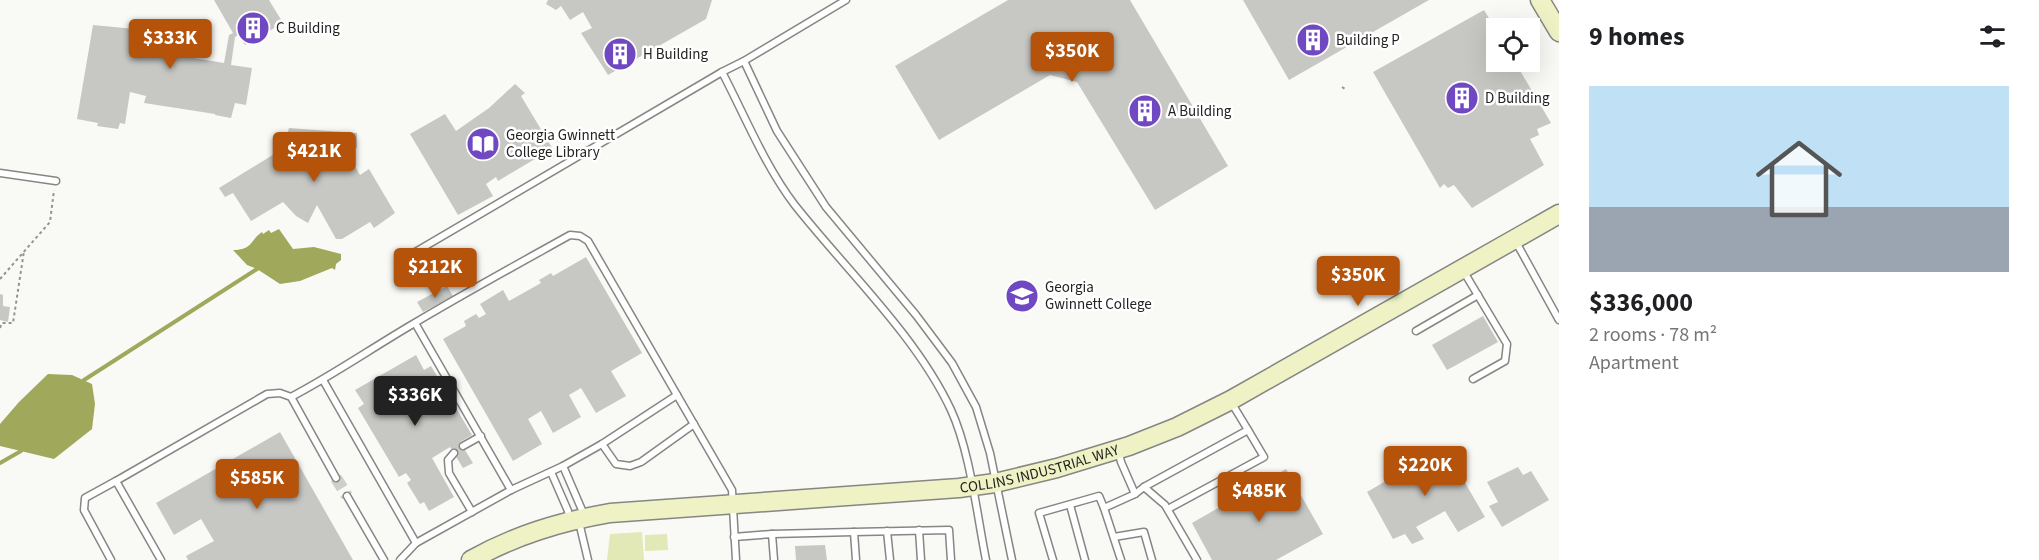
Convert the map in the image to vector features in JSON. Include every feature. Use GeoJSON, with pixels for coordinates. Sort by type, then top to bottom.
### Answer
{"type":"FeatureCollection","features":[{"type":"Feature","properties":{"kind":"street"},"geometry":{"type":"LineString","coordinates":[[1540,0],[1559,32]]}},
{"type":"Feature","properties":{"kind":"street","name":"COLLINS INDUSTRIAL WAY"},"geometry":{"type":"LineString","coordinates":[[471,560],[531,531],[610,513],[972,486],[995,483],[1057,468],[1118,449],[1177,427],[1231,400],[1559,214]]}},
{"type":"Feature","properties":{"kind":"lane"},"geometry":{"type":"LineString","coordinates":[[400,261],[846,0]]}},
{"type":"Feature","properties":{"kind":"lane"},"geometry":{"type":"LineString","coordinates":[[744,61],[777,131],[826,207],[916,315],[952,363],[976,407],[990,453],[1012,560]]}},
{"type":"Feature","properties":{"kind":"lane"},"geometry":{"type":"LineString","coordinates":[[722,72],[768,164],[794,203],[932,374],[952,411],[963,447],[986,560]]}},
{"type":"Feature","properties":{"kind":"lane"},"geometry":{"type":"LineString","coordinates":[[0,173],[56,181]]}},
{"type":"Feature","properties":{"kind":"lane"},"geometry":{"type":"LineString","coordinates":[[291,397],[570,235],[580,236],[588,241],[732,490],[736,560]]}},
{"type":"Feature","properties":{"kind":"lane"},"geometry":{"type":"LineString","coordinates":[[1514,239],[1559,320]]}},
{"type":"Feature","properties":{"kind":"lane"},"geometry":{"type":"LineString","coordinates":[[1462,269],[1507,344],[1505,361],[1473,379]]}},
{"type":"Feature","properties":{"kind":"lane"},"geometry":{"type":"LineString","coordinates":[[1416,331],[1478,295]]}},
{"type":"Feature","properties":{"kind":"lane"},"geometry":{"type":"LineString","coordinates":[[415,323],[511,490]]}},
{"type":"Feature","properties":{"kind":"lane"},"geometry":{"type":"LineString","coordinates":[[323,380],[416,543]]}},
{"type":"Feature","properties":{"kind":"lane"},"geometry":{"type":"LineString","coordinates":[[111,560],[84,510],[85,498],[267,394],[280,393],[291,397],[336,478]]}},
{"type":"Feature","properties":{"kind":"lane"},"geometry":{"type":"LineString","coordinates":[[400,560],[416,543],[511,490],[563,466],[602,444],[677,395]]}},
{"type":"Feature","properties":{"kind":"lane"},"geometry":{"type":"LineString","coordinates":[[1168,509],[1264,457],[1231,400]]}},
{"type":"Feature","properties":{"kind":"lane"},"geometry":{"type":"LineString","coordinates":[[602,444],[616,464],[630,466],[640,462],[694,424]]}},
{"type":"Feature","properties":{"kind":"lane"},"geometry":{"type":"LineString","coordinates":[[1104,508],[1135,494],[1248,430]]}},
{"type":"Feature","properties":{"kind":"lane"},"geometry":{"type":"LineString","coordinates":[[463,446],[481,436]]}},
{"type":"Feature","properties":{"kind":"lane"},"geometry":{"type":"LineString","coordinates":[[1118,449],[1120,462],[1135,494]]}},
{"type":"Feature","properties":{"kind":"lane"},"geometry":{"type":"LineString","coordinates":[[454,453],[448,460],[449,473],[472,512]]}},
{"type":"Feature","properties":{"kind":"lane"},"geometry":{"type":"LineString","coordinates":[[563,466],[588,560]]}},
{"type":"Feature","properties":{"kind":"lane"},"geometry":{"type":"LineString","coordinates":[[551,472],[568,511],[578,519]]}},
{"type":"Feature","properties":{"kind":"lane"},"geometry":{"type":"LineString","coordinates":[[116,481],[161,560]]}},
{"type":"Feature","properties":{"kind":"lane"},"geometry":{"type":"LineString","coordinates":[[1144,487],[1168,509],[1197,560]]}},
{"type":"Feature","properties":{"kind":"lane"},"geometry":{"type":"LineString","coordinates":[[347,496],[384,560]]}},
{"type":"Feature","properties":{"kind":"lane"},"geometry":{"type":"LineString","coordinates":[[1053,560],[1039,513],[1099,496],[1120,560]]}},
{"type":"Feature","properties":{"kind":"lane"},"geometry":{"type":"LineString","coordinates":[[1070,505],[1085,560]]}},
{"type":"Feature","properties":{"kind":"lane"},"geometry":{"type":"LineString","coordinates":[[919,530],[921,560]]}},
{"type":"Feature","properties":{"kind":"lane"},"geometry":{"type":"LineString","coordinates":[[734,537],[949,530],[951,560]]}},
{"type":"Feature","properties":{"kind":"lane"},"geometry":{"type":"LineString","coordinates":[[887,531],[890,560]]}},
{"type":"Feature","properties":{"kind":"lane"},"geometry":{"type":"LineString","coordinates":[[854,532],[856,560]]}},
{"type":"Feature","properties":{"kind":"lane"},"geometry":{"type":"LineString","coordinates":[[1114,537],[1144,532],[1152,560]]}},
{"type":"Feature","properties":{"kind":"lane"},"geometry":{"type":"LineString","coordinates":[[772,534],[774,560]]}},
{"type":"Feature","properties":{"kind":"path"},"geometry":{"type":"LineString","coordinates":[[0,279],[50,222],[56,181]]}},
{"type":"Feature","properties":{"kind":"path"},"geometry":{"type":"LineString","coordinates":[[0,328],[2,323],[13,323],[24,251]]}},
{"type":"Feature","properties":{"kind":"shaded area"},"geometry":{"type":"Polygon","coordinates":[[[279,229],[293,249],[314,247],[341,254],[341,260],[336,264],[335,270],[332,268],[300,281],[280,284],[247,265],[233,250],[248,246],[262,232],[263,234],[269,230],[271,233],[279,229]]]}},
{"type":"Feature","properties":{"kind":"shaded area"},"geometry":{"type":"Polygon","coordinates":[[[48,374],[72,375],[92,384],[95,404],[92,429],[54,459],[0,446],[0,424],[48,374]]]}},
{"type":"Feature","properties":{"kind":"shaded area"},"geometry":{"type":"Polygon","coordinates":[[[642,532],[644,560],[607,560],[610,534],[642,532]]]}},
{"type":"Feature","properties":{"kind":"shaded area"},"geometry":{"type":"Polygon","coordinates":[[[667,534],[668,550],[645,551],[645,535],[667,534]]]}},
{"type":"Feature","properties":{"kind":"building"},"geometry":{"type":"Polygon","coordinates":[[[214,0],[269,0],[283,23],[245,45],[238,35],[235,37],[231,65],[252,68],[246,105],[235,103],[231,118],[144,103],[146,96],[130,92],[125,124],[120,123],[118,129],[97,126],[98,123],[77,119],[93,25],[135,29],[134,37],[140,38],[137,55],[150,57],[151,51],[224,63],[229,35],[233,33],[214,0]]]}},
{"type":"Feature","properties":{"kind":"building","name":"H Building"},"geometry":{"type":"Polygon","coordinates":[[[548,0],[712,0],[706,19],[608,75],[581,33],[592,28],[583,12],[570,20],[561,6],[556,10],[546,4],[548,0]]]}},
{"type":"Feature","properties":{"kind":"building","name":"A Building"},"geometry":{"type":"Polygon","coordinates":[[[1008,0],[1130,0],[1228,166],[1155,210],[1077,82],[1050,75],[939,140],[895,66],[1008,0]]]}},
{"type":"Feature","properties":{"kind":"building","name":"Building P"},"geometry":{"type":"Polygon","coordinates":[[[1243,0],[1429,0],[1289,80],[1243,0]]]}},
{"type":"Feature","properties":{"kind":"building","name":"D Building"},"geometry":{"type":"Polygon","coordinates":[[[1484,10],[1489,18],[1486,18],[1486,72],[1521,72],[1551,123],[1537,129],[1539,135],[1530,139],[1544,165],[1472,208],[1454,185],[1448,188],[1444,184],[1440,188],[1373,72],[1484,10]]]}},
{"type":"Feature","properties":{"kind":"building","name":"Georgia Gwinnett College Library"},"geometry":{"type":"Polygon","coordinates":[[[515,84],[525,93],[521,96],[557,156],[550,160],[545,153],[498,181],[496,177],[486,184],[493,196],[458,215],[410,134],[445,114],[456,131],[489,108],[515,84]]]}},
{"type":"Feature","properties":{"kind":"building"},"geometry":{"type":"Polygon","coordinates":[[[289,128],[357,133],[357,148],[346,150],[360,175],[369,169],[395,213],[374,228],[370,222],[342,239],[336,239],[317,205],[308,223],[296,216],[283,202],[251,221],[233,193],[225,197],[219,188],[289,145],[285,142],[289,128]]]}},
{"type":"Feature","properties":{"kind":"building"},"geometry":{"type":"Polygon","coordinates":[[[586,257],[642,353],[611,371],[626,396],[596,413],[581,388],[569,395],[581,417],[553,433],[541,411],[528,419],[542,444],[513,461],[443,339],[466,326],[464,321],[476,314],[479,318],[486,314],[480,304],[503,290],[509,301],[541,283],[539,280],[551,273],[553,276],[586,257]]]}},
{"type":"Feature","properties":{"kind":"building"},"geometry":{"type":"Polygon","coordinates":[[[447,286],[453,296],[423,312],[417,302],[447,286]]]}},
{"type":"Feature","properties":{"kind":"building"},"geometry":{"type":"Polygon","coordinates":[[[0,294],[3,295],[3,306],[10,307],[8,322],[0,320],[0,294]]]}},
{"type":"Feature","properties":{"kind":"building"},"geometry":{"type":"Polygon","coordinates":[[[1483,316],[1498,342],[1447,370],[1432,345],[1483,316]]]}},
{"type":"Feature","properties":{"kind":"building"},"geometry":{"type":"Polygon","coordinates":[[[416,355],[424,370],[431,366],[472,435],[460,442],[473,463],[463,468],[450,447],[432,458],[454,497],[429,511],[424,502],[420,504],[407,483],[411,480],[406,473],[399,477],[358,408],[364,404],[355,390],[416,355]]]}},
{"type":"Feature","properties":{"kind":"building"},"geometry":{"type":"Polygon","coordinates":[[[280,432],[353,560],[188,560],[186,556],[214,541],[201,519],[174,535],[156,503],[280,432]]]}},
{"type":"Feature","properties":{"kind":"building"},"geometry":{"type":"Polygon","coordinates":[[[1444,447],[1485,517],[1458,532],[1445,511],[1416,527],[1424,539],[1412,544],[1405,534],[1393,539],[1367,492],[1444,447]]]}},
{"type":"Feature","properties":{"kind":"building"},"geometry":{"type":"Polygon","coordinates":[[[1518,467],[1523,475],[1531,471],[1549,500],[1502,527],[1489,506],[1498,502],[1487,482],[1518,467]]]}},
{"type":"Feature","properties":{"kind":"building"},"geometry":{"type":"Polygon","coordinates":[[[1286,469],[1323,534],[1276,560],[1212,560],[1192,523],[1286,469]]]}},
{"type":"Feature","properties":{"kind":"building"},"geometry":{"type":"Polygon","coordinates":[[[825,545],[827,560],[796,560],[795,546],[825,545]]]}},
{"type":"Feature","properties":{"kind":"waterway"},"geometry":{"type":"LineString","coordinates":[[84,380],[257,269]]}},
{"type":"Feature","properties":{"kind":"waterway"},"geometry":{"type":"LineString","coordinates":[[0,463],[21,451]]}},
{"type":"Feature","properties":{"kind":"tunnel"},"geometry":{"type":"LineString","coordinates":[[336,478],[347,496]]}},
{"type":"Feature","properties":{"kind":"place","name":"C Building"},"geometry":{"type":"Point","coordinates":[253,28]}},
{"type":"Feature","properties":{"kind":"place","name":"Building P"},"geometry":{"type":"Point","coordinates":[1313,40]}},
{"type":"Feature","properties":{"kind":"place","name":"H Building"},"geometry":{"type":"Point","coordinates":[620,54]}},
{"type":"Feature","properties":{"kind":"place","name":"D Building"},"geometry":{"type":"Point","coordinates":[1462,98]}},
{"type":"Feature","properties":{"kind":"place","name":"A Building"},"geometry":{"type":"Point","coordinates":[1145,111]}},
{"type":"Feature","properties":{"kind":"place","name":"Georgia Gwinnett College Library"},"geometry":{"type":"Point","coordinates":[483,144]}},
{"type":"Feature","properties":{"kind":"place","name":"Georgia Gwinnett College"},"geometry":{"type":"Point","coordinates":[1022,296]}}]}
